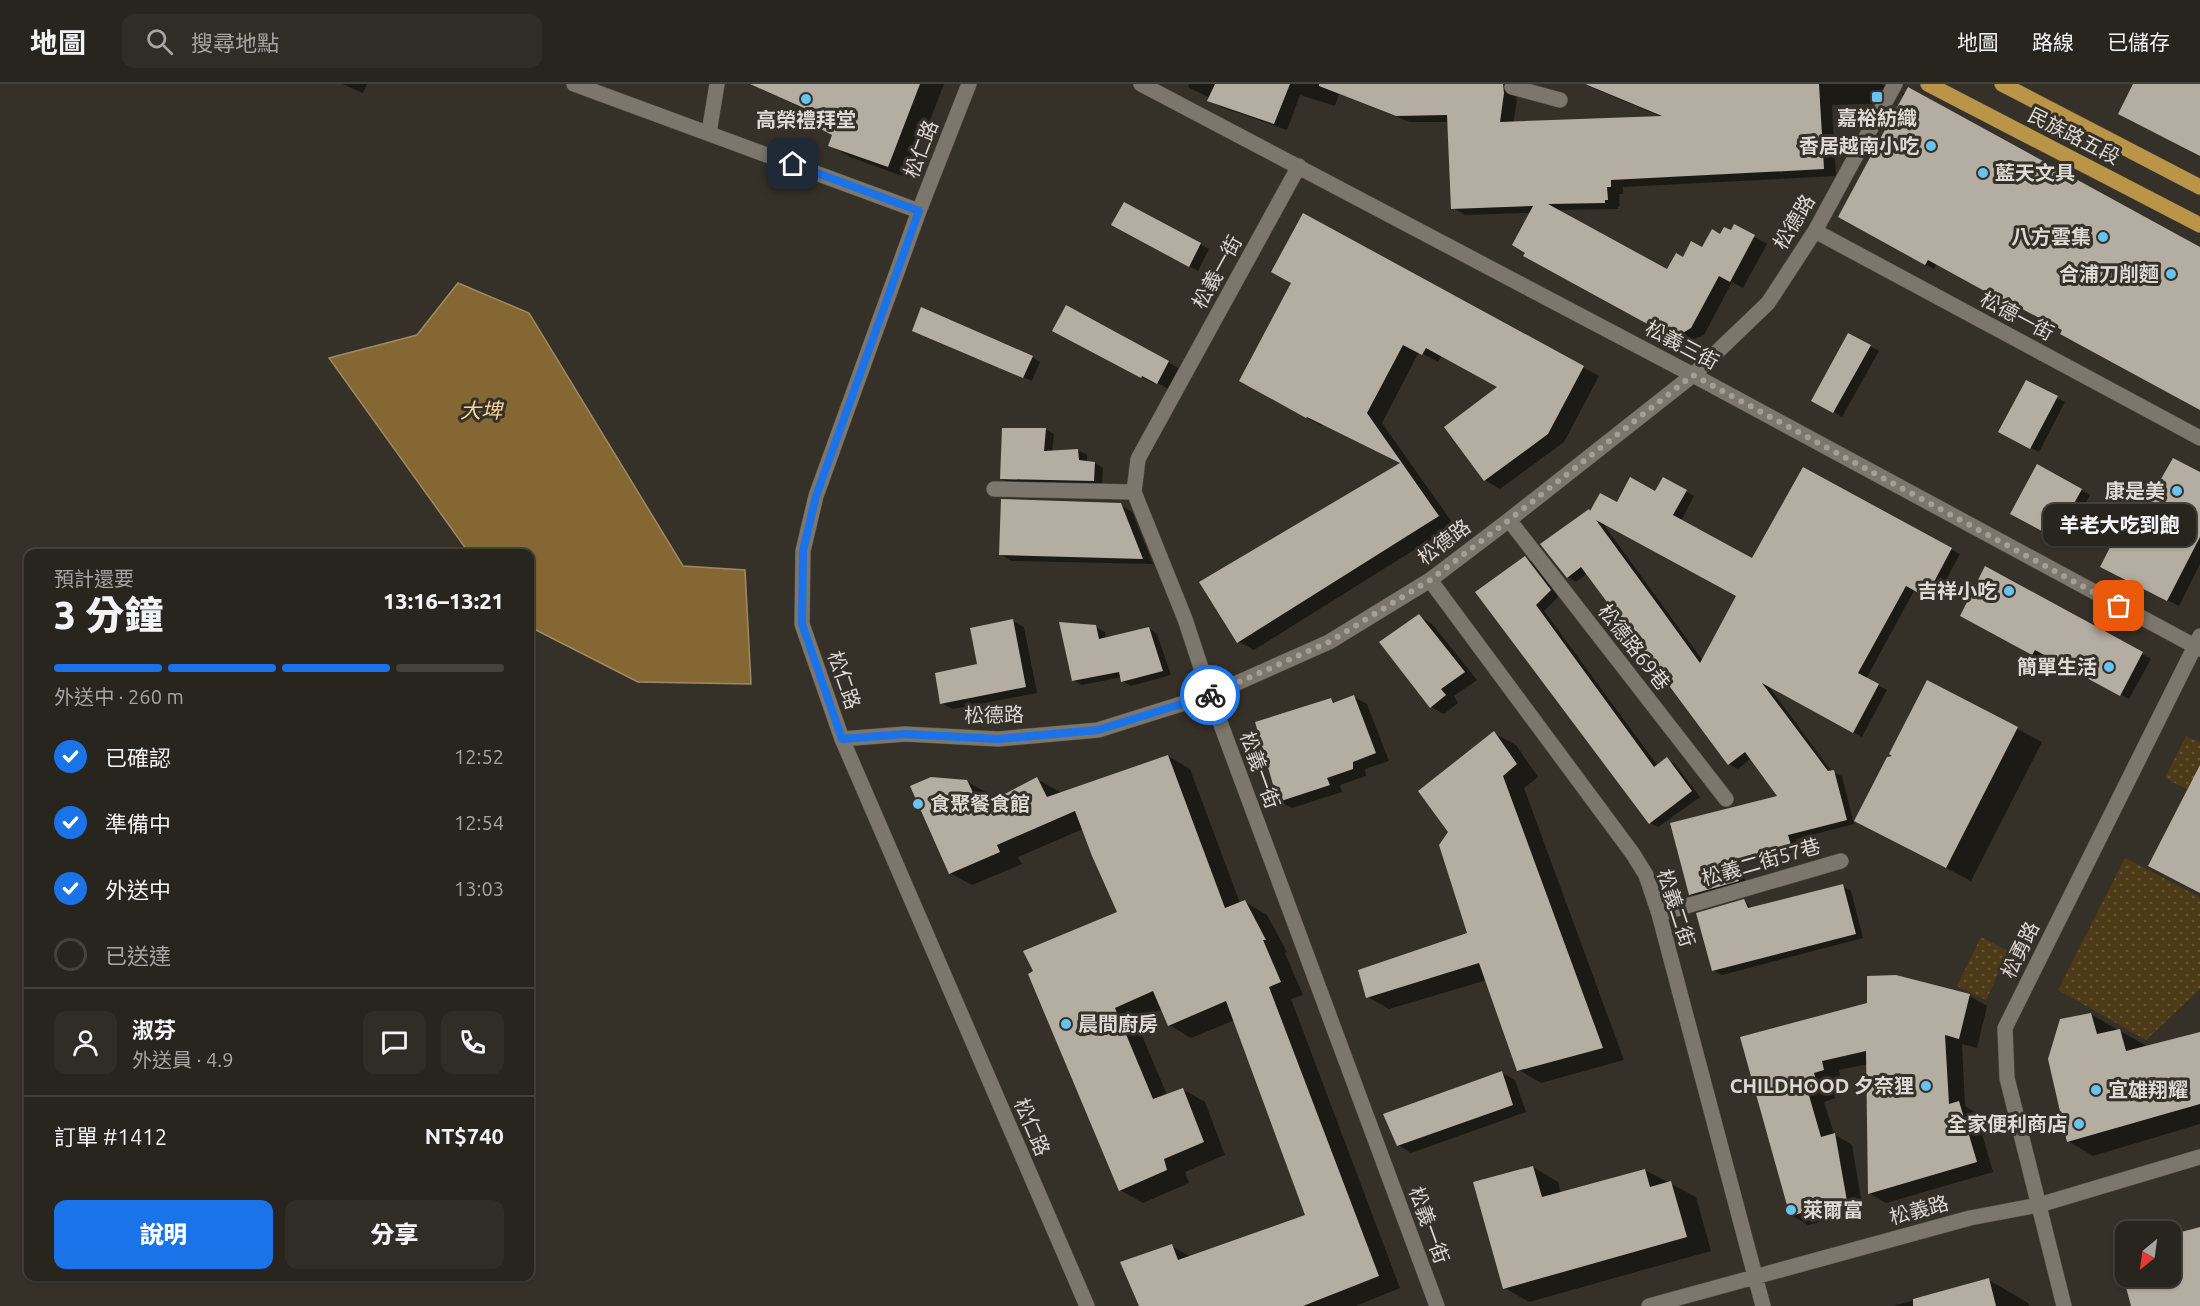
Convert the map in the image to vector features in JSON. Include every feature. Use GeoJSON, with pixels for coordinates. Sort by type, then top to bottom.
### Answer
{"type":"FeatureCollection","features":[{"type":"Feature","properties":{"kind":"main road","name":"民族路五段"},"geometry":{"type":"LineString","coordinates":[[1928,84],[2200,225]]}},
{"type":"Feature","properties":{"kind":"main road","name":"民族路五段"},"geometry":{"type":"LineString","coordinates":[[2002,84],[2200,187]]}},
{"type":"Feature","properties":{"kind":"street"},"geometry":{"type":"LineString","coordinates":[[574,84],[919,211]]}},
{"type":"Feature","properties":{"kind":"street"},"geometry":{"type":"LineString","coordinates":[[709,133],[717,84]]}},
{"type":"Feature","properties":{"kind":"street","name":"松仁路"},"geometry":{"type":"LineString","coordinates":[[969,84],[919,211],[816,496],[803,551],[802,624],[842,739],[1087,1306]]}},
{"type":"Feature","properties":{"kind":"street","name":"松義三街"},"geometry":{"type":"LineString","coordinates":[[1141,84],[2198,644]]}},
{"type":"Feature","properties":{"kind":"street"},"geometry":{"type":"LineString","coordinates":[[1513,84],[1512,87],[1560,100]]}},
{"type":"Feature","properties":{"kind":"street","name":"松德路"},"geometry":{"type":"LineString","coordinates":[[842,739],[905,734],[998,739],[1098,730],[1210,695],[1329,642],[1430,580],[1693,375],[1768,303],[1815,231],[1895,84]]}},
{"type":"Feature","properties":{"kind":"street","name":"松義一街"},"geometry":{"type":"LineString","coordinates":[[1299,166],[1138,459],[1134,492],[1185,619],[1210,695],[1437,1306]]}},
{"type":"Feature","properties":{"kind":"street","name":"松德一街"},"geometry":{"type":"LineString","coordinates":[[1815,231],[2200,438]]}},
{"type":"Feature","properties":{"kind":"street"},"geometry":{"type":"LineString","coordinates":[[994,489],[1134,492]]}},
{"type":"Feature","properties":{"kind":"street","name":"松德路69巷"},"geometry":{"type":"LineString","coordinates":[[1509,520],[1726,799]]}},
{"type":"Feature","properties":{"kind":"street","name":"松義二街"},"geometry":{"type":"LineString","coordinates":[[1430,580],[1633,854],[1646,875],[1659,914],[1763,1306]]}},
{"type":"Feature","properties":{"kind":"street","name":"松勇路"},"geometry":{"type":"LineString","coordinates":[[2064,1306],[2007,1078],[2005,1028],[2198,644]]}},
{"type":"Feature","properties":{"kind":"street","name":"松義二街57巷"},"geometry":{"type":"LineString","coordinates":[[1659,914],[1841,861]]}},
{"type":"Feature","properties":{"kind":"street","name":"松義路"},"geometry":{"type":"LineString","coordinates":[[1649,1306],[1970,1218],[2039,1205],[2200,1157]]}},
{"type":"Feature","properties":{"kind":"shaded area"},"geometry":{"type":"Polygon","coordinates":[[[2186,736],[2200,743],[2200,796],[2165,778],[2186,736]]]}},
{"type":"Feature","properties":{"kind":"shaded area"},"geometry":{"type":"Polygon","coordinates":[[[2125,858],[2200,897],[2200,989],[2146,1040],[2058,990],[2125,858]]]}},
{"type":"Feature","properties":{"kind":"shaded area"},"geometry":{"type":"Polygon","coordinates":[[[1981,937],[2008,951],[1986,1000],[1957,986],[1981,937]]]}},
{"type":"Feature","properties":{"kind":"water","name":"大埤"},"geometry":{"type":"Polygon","coordinates":[[[458,283],[529,313],[683,566],[745,570],[751,684],[638,682],[534,629],[534,549],[466,549],[329,358],[417,335],[458,283]]]}},
{"type":"Feature","properties":{"kind":"building"},"geometry":{"type":"Polygon","coordinates":[[[750,84],[920,84],[888,167],[828,146],[832,135],[802,119],[806,109],[750,84]]]}},
{"type":"Feature","properties":{"kind":"building"},"geometry":{"type":"Polygon","coordinates":[[[1215,84],[1290,84],[1274,124],[1207,101],[1215,84]]]}},
{"type":"Feature","properties":{"kind":"building"},"geometry":{"type":"Polygon","coordinates":[[[1319,84],[1503,84],[1500,122],[1662,116],[1585,84],[1819,84],[1824,169],[1611,180],[1611,187],[1607,187],[1608,200],[1605,200],[1605,203],[1548,204],[1667,269],[1676,253],[1683,257],[1691,241],[1702,247],[1712,229],[1720,234],[1724,227],[1731,230],[1734,224],[1755,235],[1730,282],[1719,276],[1691,328],[1681,334],[1662,332],[1523,256],[1525,253],[1512,245],[1533,206],[1451,209],[1447,115],[1396,116],[1319,86],[1319,84]]]}},
{"type":"Feature","properties":{"kind":"building"},"geometry":{"type":"Polygon","coordinates":[[[2133,84],[2200,84],[2200,156],[2118,114],[2133,84]]]}},
{"type":"Feature","properties":{"kind":"building"},"geometry":{"type":"Polygon","coordinates":[[[1908,87],[2200,247],[2200,410],[2060,334],[2062,330],[2011,303],[2010,305],[1928,260],[1925,265],[1838,217],[1908,87]]]}},
{"type":"Feature","properties":{"kind":"building"},"geometry":{"type":"Polygon","coordinates":[[[1124,202],[1201,243],[1189,267],[1111,225],[1124,202]]]}},
{"type":"Feature","properties":{"kind":"building"},"geometry":{"type":"Polygon","coordinates":[[[1303,213],[1584,366],[1548,434],[1484,481],[1444,427],[1497,387],[1426,348],[1422,355],[1403,345],[1367,413],[1439,516],[1237,643],[1199,582],[1400,463],[1306,418],[1239,381],[1291,283],[1271,272],[1303,213]]]}},
{"type":"Feature","properties":{"kind":"building"},"geometry":{"type":"Polygon","coordinates":[[[1066,305],[1169,361],[1157,384],[1142,376],[1141,378],[1052,331],[1066,305]]]}},
{"type":"Feature","properties":{"kind":"building"},"geometry":{"type":"Polygon","coordinates":[[[921,307],[1033,356],[1023,378],[912,331],[921,307]]]}},
{"type":"Feature","properties":{"kind":"building"},"geometry":{"type":"Polygon","coordinates":[[[1848,333],[1871,345],[1833,413],[1811,401],[1848,333]]]}},
{"type":"Feature","properties":{"kind":"building"},"geometry":{"type":"Polygon","coordinates":[[[2026,380],[2058,396],[2030,449],[1998,432],[2026,380]]]}},
{"type":"Feature","properties":{"kind":"building"},"geometry":{"type":"Polygon","coordinates":[[[1002,428],[1046,428],[1044,451],[1078,449],[1079,460],[1095,462],[1094,481],[1000,479],[1002,428]]]}},
{"type":"Feature","properties":{"kind":"building"},"geometry":{"type":"Polygon","coordinates":[[[2173,458],[2200,472],[2200,537],[2167,601],[2100,567],[2127,514],[2138,519],[2173,458]]]}},
{"type":"Feature","properties":{"kind":"building"},"geometry":{"type":"Polygon","coordinates":[[[2037,464],[2082,489],[2055,538],[2010,514],[2037,464]]]}},
{"type":"Feature","properties":{"kind":"building"},"geometry":{"type":"Polygon","coordinates":[[[1803,467],[1952,548],[1926,597],[1906,586],[1858,673],[1879,684],[1853,733],[1762,683],[1828,771],[1834,770],[1847,820],[1788,835],[1791,845],[1733,860],[1739,881],[1689,895],[1670,823],[1777,796],[1745,752],[1728,765],[1581,567],[1567,578],[1540,544],[1589,509],[1590,511],[1600,493],[1617,502],[1630,477],[1655,491],[1663,477],[1687,490],[1673,515],[1752,558],[1803,467]],[[1596,520],[1700,663],[1736,596],[1596,520]]]}},
{"type":"Feature","properties":{"kind":"building"},"geometry":{"type":"Polygon","coordinates":[[[1001,499],[1121,503],[1143,559],[999,555],[1001,499]]]}},
{"type":"Feature","properties":{"kind":"building"},"geometry":{"type":"Polygon","coordinates":[[[1525,556],[1551,590],[1536,605],[1654,767],[1667,757],[1692,791],[1649,824],[1475,592],[1525,556]]]}},
{"type":"Feature","properties":{"kind":"building"},"geometry":{"type":"Polygon","coordinates":[[[1985,566],[2143,652],[2120,696],[2035,650],[2032,655],[1960,616],[1985,566]]]}},
{"type":"Feature","properties":{"kind":"building"},"geometry":{"type":"Polygon","coordinates":[[[1419,614],[1465,672],[1441,689],[1446,695],[1430,708],[1379,642],[1419,614]]]}},
{"type":"Feature","properties":{"kind":"building"},"geometry":{"type":"Polygon","coordinates":[[[1013,619],[1026,687],[940,704],[935,673],[977,664],[970,628],[1013,619]]]}},
{"type":"Feature","properties":{"kind":"building"},"geometry":{"type":"Polygon","coordinates":[[[1059,622],[1096,625],[1099,639],[1149,627],[1163,671],[1121,682],[1119,672],[1072,681],[1059,622]]]}},
{"type":"Feature","properties":{"kind":"building"},"geometry":{"type":"Polygon","coordinates":[[[1927,680],[2018,727],[1946,868],[1854,821],[1887,757],[1892,756],[1889,754],[1927,680]]]}},
{"type":"Feature","properties":{"kind":"building"},"geometry":{"type":"Polygon","coordinates":[[[1354,695],[1376,753],[1353,762],[1353,769],[1327,778],[1330,785],[1278,802],[1255,722],[1331,698],[1333,703],[1354,695]]]}},
{"type":"Feature","properties":{"kind":"building"},"geometry":{"type":"Polygon","coordinates":[[[1494,731],[1517,764],[1503,776],[1603,1048],[1517,1071],[1479,963],[1366,998],[1358,970],[1467,933],[1439,845],[1448,832],[1418,791],[1494,731]]]}},
{"type":"Feature","properties":{"kind":"building"},"geometry":{"type":"Polygon","coordinates":[[[1168,755],[1225,908],[1245,900],[1266,940],[1263,940],[1281,982],[1269,987],[1379,1276],[1303,1306],[1139,1306],[1120,1262],[1172,1244],[1178,1260],[1305,1215],[1226,1001],[1168,1026],[1153,991],[1115,1008],[1153,1099],[1183,1088],[1204,1142],[1164,1159],[1167,1170],[1119,1191],[1028,974],[1033,971],[1023,951],[1117,912],[1075,811],[997,845],[1000,852],[949,874],[910,786],[931,777],[967,780],[980,807],[1037,777],[1047,797],[1168,755]]]}},
{"type":"Feature","properties":{"kind":"building"},"geometry":{"type":"Polygon","coordinates":[[[2200,765],[2200,893],[2148,866],[2200,765]]]}},
{"type":"Feature","properties":{"kind":"building"},"geometry":{"type":"Polygon","coordinates":[[[1843,884],[1856,934],[1712,971],[1696,913],[1744,899],[1748,908],[1843,884]]]}},
{"type":"Feature","properties":{"kind":"building"},"geometry":{"type":"Polygon","coordinates":[[[1896,975],[1970,994],[1959,1039],[1945,1035],[1949,1104],[1959,1101],[1977,1162],[1868,1194],[1866,1051],[1822,1061],[1824,1070],[1814,1073],[1818,1088],[1808,1092],[1821,1137],[1835,1133],[1847,1201],[1790,1216],[1740,1037],[1867,1003],[1867,976],[1896,975]]]}},
{"type":"Feature","properties":{"kind":"building","name":"宜雄翔耀"},"geometry":{"type":"Polygon","coordinates":[[[2091,1013],[2097,1034],[2120,1029],[2126,1051],[2200,1032],[2200,1104],[2067,1142],[2048,1059],[2060,1019],[2091,1013]]]}},
{"type":"Feature","properties":{"kind":"building"},"geometry":{"type":"Polygon","coordinates":[[[1502,1071],[1513,1105],[1397,1146],[1383,1114],[1502,1071]]]}},
{"type":"Feature","properties":{"kind":"building"},"geometry":{"type":"Polygon","coordinates":[[[1533,1166],[1542,1197],[1645,1169],[1650,1187],[1671,1181],[1687,1237],[1503,1289],[1473,1182],[1533,1166]]]}},
{"type":"Feature","properties":{"kind":"building"},"geometry":{"type":"Polygon","coordinates":[[[2200,1227],[2200,1306],[2131,1306],[2126,1287],[2181,1287],[2181,1232],[2200,1227]]]}},
{"type":"Feature","properties":{"kind":"building"},"geometry":{"type":"Polygon","coordinates":[[[1989,1278],[1996,1306],[1913,1306],[1913,1299],[1989,1278]]]}},
{"type":"Feature","properties":{"kind":"way so far"},"geometry":{"type":"LineString","coordinates":[[1210,695],[1329,642],[1430,580],[1693,375],[2119,606]]}},
{"type":"Feature","properties":{"kind":"place","name":"嘉裕紡織"},"geometry":{"type":"Point","coordinates":[1877,97]}},
{"type":"Feature","properties":{"kind":"place","name":"高榮禮拜堂"},"geometry":{"type":"Point","coordinates":[806,99]}},
{"type":"Feature","properties":{"kind":"place","name":"香居越南小吃"},"geometry":{"type":"Point","coordinates":[1931,146]}},
{"type":"Feature","properties":{"kind":"place","name":"藍天文具"},"geometry":{"type":"Point","coordinates":[1983,173]}},
{"type":"Feature","properties":{"kind":"place","name":"八方雲集"},"geometry":{"type":"Point","coordinates":[2103,237]}},
{"type":"Feature","properties":{"kind":"place","name":"合浦刀削麵"},"geometry":{"type":"Point","coordinates":[2171,274]}},
{"type":"Feature","properties":{"kind":"place","name":"康是美"},"geometry":{"type":"Point","coordinates":[2177,491]}},
{"type":"Feature","properties":{"kind":"place","name":"吉祥小吃"},"geometry":{"type":"Point","coordinates":[2009,591]}},
{"type":"Feature","properties":{"kind":"place","name":"羊老大吃到飽"},"geometry":{"type":"Point","coordinates":[2119,606]}},
{"type":"Feature","properties":{"kind":"place","name":"簡單生活"},"geometry":{"type":"Point","coordinates":[2109,667]}},
{"type":"Feature","properties":{"kind":"place","name":"食聚餐食館"},"geometry":{"type":"Point","coordinates":[918,804]}},
{"type":"Feature","properties":{"kind":"place","name":"晨間廚房"},"geometry":{"type":"Point","coordinates":[1066,1024]}},
{"type":"Feature","properties":{"kind":"place","name":"CHILDHOOD 夕奈狸"},"geometry":{"type":"Point","coordinates":[1926,1086]}},
{"type":"Feature","properties":{"kind":"place","name":"宜雄翔耀"},"geometry":{"type":"Point","coordinates":[2096,1090]}},
{"type":"Feature","properties":{"kind":"place","name":"全家便利商店"},"geometry":{"type":"Point","coordinates":[2079,1124]}},
{"type":"Feature","properties":{"kind":"place","name":"萊爾富"},"geometry":{"type":"Point","coordinates":[1791,1210]}},
{"type":"Feature","properties":{"kind":"route"},"geometry":{"type":"LineString","coordinates":[[793,164],[919,211],[816,496],[803,551],[802,624],[842,739],[905,734],[998,739],[1098,730],[1210,695]]}}]}
